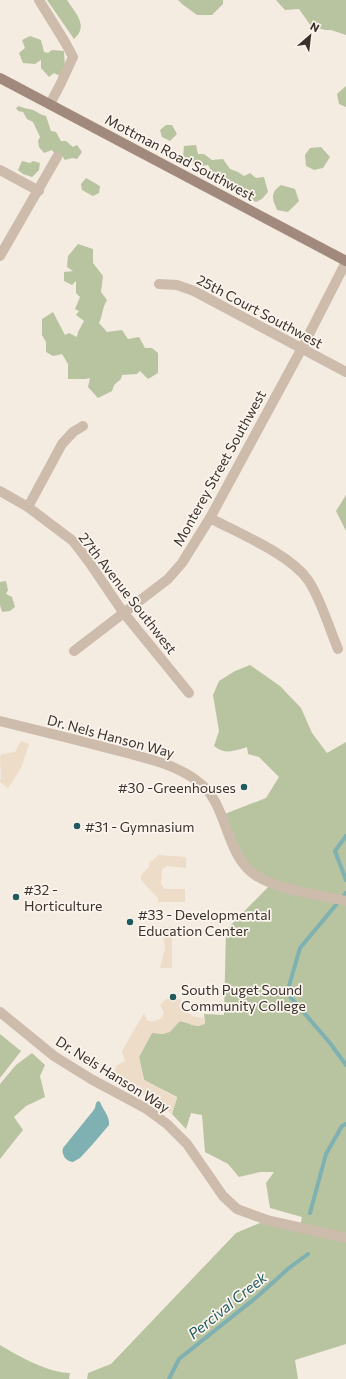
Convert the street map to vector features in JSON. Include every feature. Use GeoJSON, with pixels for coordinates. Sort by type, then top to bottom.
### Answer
{"type":"FeatureCollection","features":[{"type":"Feature","properties":{"kind":"street"},"geometry":{"type":"LineString","coordinates":[[40,0],[65,42],[72,57],[61,84],[50,104]]}},
{"type":"Feature","properties":{"kind":"street","name":"Mottman Road Southwest"},"geometry":{"type":"LineString","coordinates":[[0,78],[346,262]]}},
{"type":"Feature","properties":{"kind":"street"},"geometry":{"type":"LineString","coordinates":[[0,256],[58,157]]}},
{"type":"Feature","properties":{"kind":"street"},"geometry":{"type":"LineString","coordinates":[[0,170],[39,191]]}},
{"type":"Feature","properties":{"kind":"street","name":"Monterey Street Southwest"},"geometry":{"type":"LineString","coordinates":[[74,651],[168,579],[182,563],[210,518],[302,348],[346,262]]}},
{"type":"Feature","properties":{"kind":"street","name":"25th Court Southwest"},"geometry":{"type":"LineString","coordinates":[[159,284],[177,285],[194,291],[346,372]]}},
{"type":"Feature","properties":{"kind":"street"},"geometry":{"type":"LineString","coordinates":[[28,507],[62,444],[72,432],[83,426]]}},
{"type":"Feature","properties":{"kind":"street","name":"27th Avenue Southwest"},"geometry":{"type":"LineString","coordinates":[[0,491],[28,507],[73,541],[123,612],[188,693]]}},
{"type":"Feature","properties":{"kind":"street"},"geometry":{"type":"LineString","coordinates":[[210,518],[280,554],[306,578],[313,589],[338,649]]}},
{"type":"Feature","properties":{"kind":"street","name":"Dr. Nels Hanson Way"},"geometry":{"type":"LineString","coordinates":[[0,721],[103,746],[167,764],[183,771],[198,781],[217,804],[237,853],[245,866],[252,872],[272,883],[346,901]]}},
{"type":"Feature","properties":{"kind":"street","name":"Dr. Nels Hanson Way"},"geometry":{"type":"LineString","coordinates":[[0,1012],[54,1056],[91,1079],[145,1108],[167,1124],[187,1144],[210,1178],[237,1209],[267,1220],[346,1238]]}},
{"type":"Feature","properties":{"kind":"green space"},"geometry":{"type":"Polygon","coordinates":[[[47,0],[67,0],[80,20],[81,25],[78,34],[74,39],[47,0]]]}},
{"type":"Feature","properties":{"kind":"green space"},"geometry":{"type":"Polygon","coordinates":[[[178,0],[223,0],[223,4],[212,15],[197,15],[178,0]]]}},
{"type":"Feature","properties":{"kind":"green space"},"geometry":{"type":"Polygon","coordinates":[[[276,0],[346,0],[346,35],[311,26],[299,9],[285,10],[276,0]]]}},
{"type":"Feature","properties":{"kind":"green space"},"geometry":{"type":"Polygon","coordinates":[[[30,36],[41,40],[44,52],[48,53],[52,50],[64,51],[65,68],[60,76],[54,73],[49,77],[41,68],[41,60],[35,64],[23,63],[19,53],[25,48],[22,40],[30,36]]]}},
{"type":"Feature","properties":{"kind":"green space"},"geometry":{"type":"Polygon","coordinates":[[[346,86],[346,107],[339,104],[337,94],[346,86]]]}},
{"type":"Feature","properties":{"kind":"green space"},"geometry":{"type":"Polygon","coordinates":[[[19,106],[46,116],[51,131],[56,132],[61,141],[66,141],[73,147],[77,145],[82,152],[77,159],[72,158],[65,160],[62,156],[55,155],[52,150],[44,153],[39,147],[38,141],[40,137],[33,122],[27,119],[23,112],[18,111],[16,108],[19,106]]]}},
{"type":"Feature","properties":{"kind":"green space"},"geometry":{"type":"Polygon","coordinates":[[[166,125],[172,125],[177,134],[170,141],[162,137],[160,130],[166,125]]]}},
{"type":"Feature","properties":{"kind":"green space"},"geometry":{"type":"Polygon","coordinates":[[[196,145],[198,154],[204,154],[212,160],[223,159],[230,169],[244,176],[250,173],[256,178],[264,177],[268,192],[262,199],[256,202],[243,195],[246,190],[237,189],[231,182],[220,179],[218,176],[213,174],[208,165],[195,167],[192,159],[183,157],[184,146],[196,145]]]}},
{"type":"Feature","properties":{"kind":"green space"},"geometry":{"type":"Polygon","coordinates":[[[321,147],[330,157],[323,168],[314,170],[306,166],[305,155],[310,148],[321,147]]]}},
{"type":"Feature","properties":{"kind":"green space"},"geometry":{"type":"Polygon","coordinates":[[[22,161],[30,163],[33,161],[40,163],[39,170],[32,177],[23,174],[18,170],[22,161]]]}},
{"type":"Feature","properties":{"kind":"green space"},"geometry":{"type":"Polygon","coordinates":[[[86,178],[100,186],[99,193],[93,196],[82,190],[81,184],[86,178]]]}},
{"type":"Feature","properties":{"kind":"green space"},"geometry":{"type":"Polygon","coordinates":[[[281,185],[295,189],[299,201],[288,212],[277,210],[274,202],[274,193],[281,185]]]}},
{"type":"Feature","properties":{"kind":"green space"},"geometry":{"type":"Polygon","coordinates":[[[78,244],[93,249],[93,263],[103,276],[101,292],[107,300],[99,323],[107,332],[122,330],[128,339],[139,337],[145,348],[152,348],[158,353],[158,373],[148,379],[140,371],[137,374],[122,375],[121,379],[114,385],[112,391],[98,398],[88,387],[90,378],[68,379],[68,364],[62,354],[53,356],[46,352],[46,342],[42,335],[42,319],[53,312],[65,335],[69,333],[77,337],[84,321],[76,315],[79,311],[75,309],[80,297],[76,293],[76,281],[72,285],[64,281],[64,272],[73,271],[67,267],[68,256],[78,244]]]}},
{"type":"Feature","properties":{"kind":"green space"},"geometry":{"type":"Polygon","coordinates":[[[346,495],[346,531],[336,511],[346,495]]]}},
{"type":"Feature","properties":{"kind":"green space"},"geometry":{"type":"Polygon","coordinates":[[[6,581],[8,590],[6,594],[12,597],[15,607],[10,611],[2,612],[0,605],[0,582],[6,581]]]}},
{"type":"Feature","properties":{"kind":"green space"},"geometry":{"type":"Polygon","coordinates":[[[250,665],[280,686],[301,708],[312,733],[327,753],[346,742],[346,1344],[295,1360],[298,1379],[87,1379],[88,1373],[111,1364],[236,1233],[267,1220],[300,1227],[302,1217],[270,1208],[266,1183],[274,1172],[260,1172],[239,1177],[228,1164],[205,1152],[202,1115],[191,1113],[186,1129],[172,1114],[177,1097],[144,1080],[139,1057],[152,1032],[163,1034],[180,1021],[198,1026],[205,1023],[204,1014],[224,1015],[226,930],[272,883],[252,872],[222,815],[266,798],[279,777],[259,757],[248,754],[247,747],[234,751],[222,751],[214,746],[219,731],[213,695],[219,681],[235,671],[250,665]]]}},
{"type":"Feature","properties":{"kind":"green space"},"geometry":{"type":"Polygon","coordinates":[[[0,1034],[21,1051],[0,1078],[0,1034]]]}},
{"type":"Feature","properties":{"kind":"green space"},"geometry":{"type":"Polygon","coordinates":[[[32,1053],[45,1065],[40,1076],[45,1097],[26,1106],[14,1117],[23,1130],[0,1159],[0,1084],[16,1065],[32,1053]]]}},
{"type":"Feature","properties":{"kind":"green space"},"geometry":{"type":"Polygon","coordinates":[[[0,1345],[43,1367],[70,1373],[69,1379],[0,1379],[0,1345]]]}},
{"type":"Feature","properties":{"kind":"shaded area"},"geometry":{"type":"Polygon","coordinates":[[[21,741],[29,744],[21,768],[8,788],[0,782],[0,757],[2,754],[15,752],[21,741]]]}},
{"type":"Feature","properties":{"kind":"shaded area"},"geometry":{"type":"Polygon","coordinates":[[[158,855],[186,857],[186,868],[167,866],[162,869],[161,884],[165,889],[185,889],[185,902],[158,902],[158,898],[141,880],[141,875],[149,867],[150,861],[158,855]]]}},
{"type":"Feature","properties":{"kind":"shaded area"},"geometry":{"type":"Polygon","coordinates":[[[162,927],[172,927],[172,968],[160,968],[165,949],[162,927]]]}},
{"type":"Feature","properties":{"kind":"shaded area"},"geometry":{"type":"Polygon","coordinates":[[[166,999],[180,999],[188,1013],[195,1017],[204,1018],[205,1024],[198,1026],[180,1021],[170,1032],[163,1034],[152,1033],[139,1057],[144,1080],[177,1098],[172,1114],[149,1098],[109,1075],[114,1074],[116,1066],[125,1061],[122,1051],[144,1013],[147,1020],[152,1022],[160,1019],[164,1012],[160,1005],[166,999]]]}},
{"type":"Feature","properties":{"kind":"water"},"geometry":{"type":"Polygon","coordinates":[[[98,1101],[100,1102],[107,1116],[109,1125],[80,1158],[73,1162],[68,1160],[63,1155],[63,1148],[93,1111],[98,1101]]]}},
{"type":"Feature","properties":{"kind":"waterway","name":"Percival Creek"},"geometry":{"type":"LineString","coordinates":[[346,836],[335,851],[346,880]]}},
{"type":"Feature","properties":{"kind":"waterway","name":"Percival Creek"},"geometry":{"type":"LineString","coordinates":[[346,893],[300,948],[287,993],[330,1043],[346,1065]]}},
{"type":"Feature","properties":{"kind":"waterway","name":"Percival Creek"},"geometry":{"type":"LineString","coordinates":[[310,1213],[326,1154],[342,1126],[346,1124]]}},
{"type":"Feature","properties":{"kind":"waterway","name":"Percival Creek"},"geometry":{"type":"LineString","coordinates":[[169,1379],[179,1359],[308,1254]]}},
{"type":"Feature","properties":{"kind":"place","name":"#30 -Greenhouses"},"geometry":{"type":"Point","coordinates":[244,787]}},
{"type":"Feature","properties":{"kind":"place","name":"#31 - Gymnasium"},"geometry":{"type":"Point","coordinates":[77,826]}},
{"type":"Feature","properties":{"kind":"place","name":"#32 - Horticulture"},"geometry":{"type":"Point","coordinates":[16,897]}},
{"type":"Feature","properties":{"kind":"place","name":"#33 - Developmental Education Center"},"geometry":{"type":"Point","coordinates":[130,922]}},
{"type":"Feature","properties":{"kind":"place","name":"South Puget Sound Community College"},"geometry":{"type":"Point","coordinates":[173,997]}}]}
